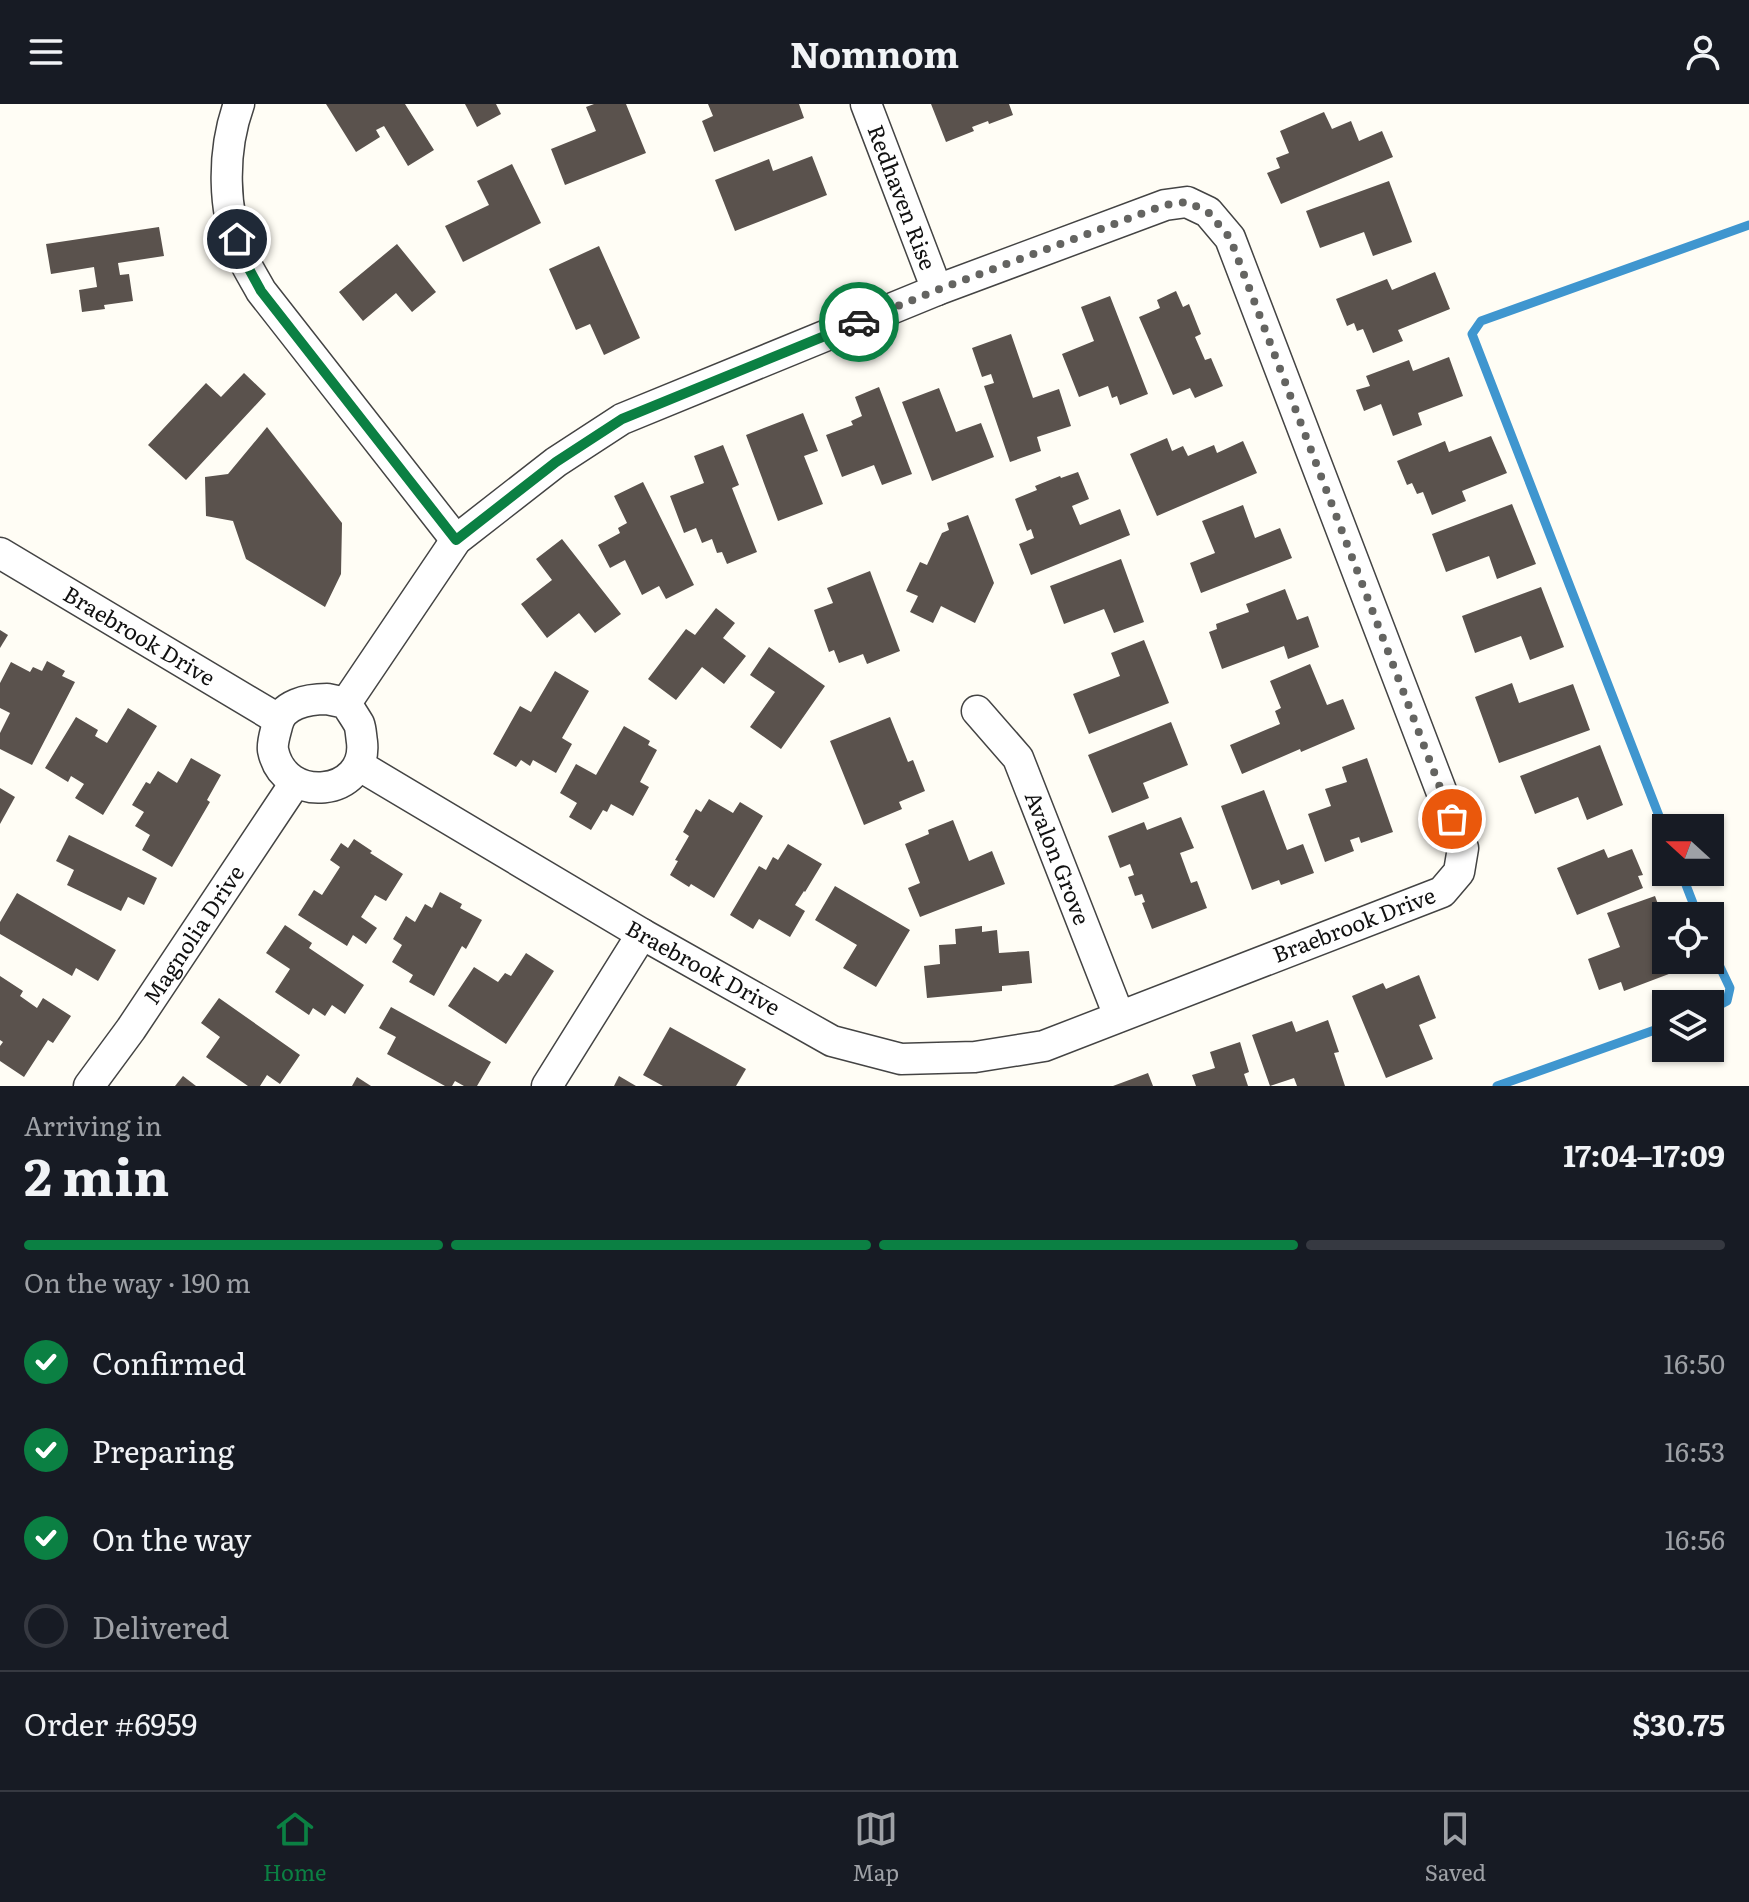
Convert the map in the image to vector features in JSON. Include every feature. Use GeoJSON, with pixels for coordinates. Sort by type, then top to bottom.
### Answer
{"type":"FeatureCollection","features":[{"type":"Feature","properties":{"kind":"street"},"geometry":{"type":"LineString","coordinates":[[239,104],[233,121],[228,159],[228,194],[242,256],[261,291],[456,540]]}},
{"type":"Feature","properties":{"kind":"street","name":"Redhaven Rise"},"geometry":{"type":"LineString","coordinates":[[866,104],[937,290]]}},
{"type":"Feature","properties":{"kind":"street","name":"Braebrook Drive"},"geometry":{"type":"LineString","coordinates":[[346,703],[456,540],[556,462],[622,419],[937,290],[1165,205],[1187,202],[1208,212],[1230,238],[1463,848],[1459,872],[1442,892],[1044,1046],[975,1057],[901,1059],[832,1041],[642,934],[360,766]]}},
{"type":"Feature","properties":{"kind":"street","name":"Braebrook Drive"},"geometry":{"type":"LineString","coordinates":[[0,553],[278,719]]}},
{"type":"Feature","properties":{"kind":"street"},"geometry":{"type":"LineString","coordinates":[[327,699],[346,703],[360,726],[363,749],[360,766],[341,782],[326,788],[310,788],[295,783],[279,768],[273,748],[278,719],[288,709],[306,700],[327,699]]}},
{"type":"Feature","properties":{"kind":"street","name":"Avalon Grove"},"geometry":{"type":"LineString","coordinates":[[977,711],[1018,758],[1119,1016]]}},
{"type":"Feature","properties":{"kind":"street","name":"Magnolia Drive"},"geometry":{"type":"LineString","coordinates":[[89,1086],[131,1029],[295,783]]}},
{"type":"Feature","properties":{"kind":"street"},"geometry":{"type":"LineString","coordinates":[[547,1086],[642,934]]}},
{"type":"Feature","properties":{"kind":"building"},"geometry":{"type":"Polygon","coordinates":[[[326,104],[405,104],[434,150],[408,166],[384,126],[376,130],[380,137],[356,152],[326,104]]]}},
{"type":"Feature","properties":{"kind":"building"},"geometry":{"type":"Polygon","coordinates":[[[465,104],[496,104],[501,114],[477,127],[465,104]]]}},
{"type":"Feature","properties":{"kind":"building"},"geometry":{"type":"Polygon","coordinates":[[[626,104],[646,153],[565,185],[551,149],[596,131],[586,107],[626,104]]]}},
{"type":"Feature","properties":{"kind":"building"},"geometry":{"type":"Polygon","coordinates":[[[708,104],[799,104],[804,118],[714,152],[702,121],[713,116],[708,104]]]}},
{"type":"Feature","properties":{"kind":"building"},"geometry":{"type":"Polygon","coordinates":[[[931,104],[1009,104],[1013,115],[972,127],[974,131],[946,142],[931,104]]]}},
{"type":"Feature","properties":{"kind":"building"},"geometry":{"type":"Polygon","coordinates":[[[1324,112],[1332,129],[1351,121],[1359,141],[1382,131],[1393,157],[1281,204],[1267,173],[1280,168],[1276,158],[1289,153],[1280,131],[1324,112]]]}},
{"type":"Feature","properties":{"kind":"building"},"geometry":{"type":"Polygon","coordinates":[[[812,156],[827,195],[735,231],[715,180],[769,159],[773,171],[812,156]]]}},
{"type":"Feature","properties":{"kind":"building"},"geometry":{"type":"Polygon","coordinates":[[[512,164],[541,223],[463,262],[445,226],[489,205],[477,181],[512,164]]]}},
{"type":"Feature","properties":{"kind":"building"},"geometry":{"type":"Polygon","coordinates":[[[1389,181],[1412,242],[1373,256],[1364,232],[1320,248],[1306,211],[1389,181]]]}},
{"type":"Feature","properties":{"kind":"building"},"geometry":{"type":"Polygon","coordinates":[[[159,227],[164,256],[118,263],[120,275],[129,274],[133,301],[82,312],[79,290],[97,287],[94,267],[51,274],[46,244],[159,227]]]}},
{"type":"Feature","properties":{"kind":"building"},"geometry":{"type":"Polygon","coordinates":[[[397,244],[436,292],[412,312],[396,293],[363,321],[339,292],[397,244]]]}},
{"type":"Feature","properties":{"kind":"building"},"geometry":{"type":"Polygon","coordinates":[[[599,246],[640,338],[604,355],[590,324],[576,330],[549,269],[599,246]]]}},
{"type":"Feature","properties":{"kind":"building"},"geometry":{"type":"Polygon","coordinates":[[[1435,272],[1450,309],[1398,330],[1403,341],[1373,353],[1363,329],[1357,331],[1354,323],[1347,326],[1336,299],[1387,279],[1392,290],[1435,272]]]}},
{"type":"Feature","properties":{"kind":"building"},"geometry":{"type":"Polygon","coordinates":[[[1176,291],[1183,307],[1189,304],[1201,334],[1195,337],[1205,360],[1211,358],[1223,386],[1195,398],[1190,388],[1173,395],[1139,317],[1160,308],[1157,300],[1176,291]]]}},
{"type":"Feature","properties":{"kind":"building"},"geometry":{"type":"Polygon","coordinates":[[[1110,296],[1148,394],[1120,405],[1117,396],[1112,398],[1108,386],[1079,397],[1062,354],[1094,341],[1081,307],[1110,296]]]}},
{"type":"Feature","properties":{"kind":"building"},"geometry":{"type":"Polygon","coordinates":[[[1011,334],[1033,398],[1059,389],[1071,426],[1037,437],[1041,451],[1010,462],[984,386],[994,383],[991,374],[982,377],[972,348],[1011,334]]]}},
{"type":"Feature","properties":{"kind":"building"},"geometry":{"type":"Polygon","coordinates":[[[1449,357],[1463,396],[1418,413],[1422,425],[1393,436],[1381,404],[1364,411],[1356,390],[1370,386],[1366,376],[1409,360],[1413,371],[1449,357]]]}},
{"type":"Feature","properties":{"kind":"building"},"geometry":{"type":"Polygon","coordinates":[[[244,373],[266,394],[186,480],[148,445],[206,383],[221,397],[244,373]]]}},
{"type":"Feature","properties":{"kind":"building"},"geometry":{"type":"Polygon","coordinates":[[[879,387],[912,474],[882,485],[874,465],[842,477],[826,435],[853,425],[851,421],[862,416],[855,397],[879,387]]]}},
{"type":"Feature","properties":{"kind":"building"},"geometry":{"type":"Polygon","coordinates":[[[939,388],[956,432],[981,423],[994,457],[932,481],[902,402],[939,388]]]}},
{"type":"Feature","properties":{"kind":"building"},"geometry":{"type":"Polygon","coordinates":[[[803,413],[818,451],[804,456],[823,504],[778,521],[746,435],[803,413]]]}},
{"type":"Feature","properties":{"kind":"building"},"geometry":{"type":"Polygon","coordinates":[[[267,427],[342,523],[341,574],[325,607],[246,559],[233,521],[206,516],[205,477],[228,474],[267,427]]]}},
{"type":"Feature","properties":{"kind":"building"},"geometry":{"type":"Polygon","coordinates":[[[1491,436],[1507,473],[1462,491],[1466,501],[1432,515],[1423,492],[1417,494],[1412,483],[1407,485],[1397,461],[1445,441],[1449,452],[1491,436]]]}},
{"type":"Feature","properties":{"kind":"building"},"geometry":{"type":"Polygon","coordinates":[[[1167,438],[1172,451],[1183,446],[1188,456],[1214,445],[1217,453],[1243,441],[1257,473],[1157,516],[1130,454],[1167,438]]]}},
{"type":"Feature","properties":{"kind":"building"},"geometry":{"type":"Polygon","coordinates":[[[723,445],[739,485],[732,488],[757,552],[727,564],[722,552],[717,553],[712,539],[702,543],[696,528],[684,533],[670,496],[704,483],[694,456],[723,445]]]}},
{"type":"Feature","properties":{"kind":"building"},"geometry":{"type":"Polygon","coordinates":[[[1078,472],[1089,499],[1072,506],[1080,525],[1120,509],[1130,535],[1031,575],[1019,544],[1034,538],[1031,529],[1027,531],[1015,499],[1037,490],[1035,486],[1078,472]]]}},
{"type":"Feature","properties":{"kind":"building"},"geometry":{"type":"Polygon","coordinates":[[[643,482],[694,585],[666,599],[659,586],[642,595],[625,560],[610,568],[598,545],[620,533],[618,528],[627,523],[614,496],[643,482]]]}},
{"type":"Feature","properties":{"kind":"building"},"geometry":{"type":"Polygon","coordinates":[[[1512,504],[1536,564],[1497,579],[1489,556],[1446,572],[1432,534],[1512,504]]]}},
{"type":"Feature","properties":{"kind":"building"},"geometry":{"type":"Polygon","coordinates":[[[1243,505],[1255,538],[1280,528],[1292,558],[1201,593],[1190,563],[1215,553],[1202,521],[1243,505]]]}},
{"type":"Feature","properties":{"kind":"building"},"geometry":{"type":"Polygon","coordinates":[[[968,515],[994,583],[975,623],[941,606],[933,623],[910,612],[918,596],[906,591],[920,562],[927,565],[942,533],[949,530],[947,523],[968,515]]]}},
{"type":"Feature","properties":{"kind":"building"},"geometry":{"type":"Polygon","coordinates":[[[562,539],[621,614],[595,633],[579,613],[547,638],[521,604],[552,580],[536,559],[562,539]]]}},
{"type":"Feature","properties":{"kind":"building"},"geometry":{"type":"Polygon","coordinates":[[[1121,559],[1144,622],[1114,633],[1104,609],[1064,624],[1050,586],[1121,559]]]}},
{"type":"Feature","properties":{"kind":"building"},"geometry":{"type":"Polygon","coordinates":[[[870,571],[900,651],[867,664],[863,654],[839,663],[834,650],[829,652],[814,610],[833,603],[827,588],[870,571]]]}},
{"type":"Feature","properties":{"kind":"building"},"geometry":{"type":"Polygon","coordinates":[[[1541,587],[1564,647],[1530,660],[1521,636],[1475,653],[1462,616],[1541,587]]]}},
{"type":"Feature","properties":{"kind":"building"},"geometry":{"type":"Polygon","coordinates":[[[1285,589],[1297,620],[1308,616],[1319,647],[1288,659],[1284,646],[1222,669],[1209,632],[1217,629],[1216,624],[1249,612],[1246,604],[1285,589]]]}},
{"type":"Feature","properties":{"kind":"building"},"geometry":{"type":"Polygon","coordinates":[[[716,608],[735,623],[723,638],[746,656],[724,684],[702,667],[676,700],[648,679],[686,629],[695,635],[716,608]]]}},
{"type":"Feature","properties":{"kind":"building"},"geometry":{"type":"Polygon","coordinates":[[[0,630],[8,635],[0,648],[0,630]]]}},
{"type":"Feature","properties":{"kind":"building"},"geometry":{"type":"Polygon","coordinates":[[[1144,640],[1169,703],[1089,734],[1073,694],[1120,676],[1111,653],[1144,640]]]}},
{"type":"Feature","properties":{"kind":"building"},"geometry":{"type":"Polygon","coordinates":[[[769,647],[825,686],[781,749],[750,727],[775,692],[750,675],[769,647]]]}},
{"type":"Feature","properties":{"kind":"building"},"geometry":{"type":"Polygon","coordinates":[[[47,661],[65,671],[62,676],[75,682],[32,765],[0,749],[0,733],[10,713],[0,708],[0,683],[11,662],[30,672],[33,667],[42,671],[47,661]]]}},
{"type":"Feature","properties":{"kind":"building"},"geometry":{"type":"Polygon","coordinates":[[[1310,664],[1327,705],[1343,699],[1355,729],[1242,774],[1230,745],[1280,724],[1275,711],[1281,708],[1270,681],[1310,664]]]}},
{"type":"Feature","properties":{"kind":"building"},"geometry":{"type":"Polygon","coordinates":[[[555,671],[589,691],[562,738],[572,744],[556,773],[533,760],[530,766],[521,760],[516,767],[493,754],[520,706],[531,712],[555,671]]]}},
{"type":"Feature","properties":{"kind":"building"},"geometry":{"type":"Polygon","coordinates":[[[1512,683],[1519,703],[1573,684],[1590,730],[1499,763],[1475,697],[1512,683]]]}},
{"type":"Feature","properties":{"kind":"building"},"geometry":{"type":"Polygon","coordinates":[[[128,708],[157,726],[103,815],[75,798],[84,784],[71,776],[68,782],[45,768],[76,717],[98,730],[95,736],[107,743],[128,708]]]}},
{"type":"Feature","properties":{"kind":"building"},"geometry":{"type":"Polygon","coordinates":[[[890,717],[908,762],[913,760],[925,791],[899,802],[902,809],[864,825],[830,741],[890,717]]]}},
{"type":"Feature","properties":{"kind":"building"},"geometry":{"type":"Polygon","coordinates":[[[1171,722],[1188,765],[1143,783],[1149,798],[1112,813],[1088,755],[1171,722]]]}},
{"type":"Feature","properties":{"kind":"building"},"geometry":{"type":"Polygon","coordinates":[[[624,726],[650,741],[648,745],[657,750],[640,782],[649,787],[633,816],[611,804],[607,812],[603,810],[591,830],[569,817],[577,803],[560,793],[576,764],[596,775],[624,726]]]}},
{"type":"Feature","properties":{"kind":"building"},"geometry":{"type":"Polygon","coordinates":[[[1600,745],[1623,805],[1587,820],[1578,797],[1535,814],[1520,776],[1600,745]]]}},
{"type":"Feature","properties":{"kind":"building"},"geometry":{"type":"Polygon","coordinates":[[[191,758],[221,775],[207,800],[210,802],[172,867],[142,850],[150,835],[135,826],[144,812],[132,805],[146,782],[150,784],[158,771],[177,783],[191,758]]]}},
{"type":"Feature","properties":{"kind":"building"},"geometry":{"type":"Polygon","coordinates":[[[1367,758],[1393,832],[1361,843],[1359,837],[1350,840],[1354,851],[1325,862],[1308,814],[1331,806],[1325,789],[1347,782],[1342,767],[1367,758]]]}},
{"type":"Feature","properties":{"kind":"building"},"geometry":{"type":"Polygon","coordinates":[[[0,788],[15,797],[0,824],[0,788]]]}},
{"type":"Feature","properties":{"kind":"building"},"geometry":{"type":"Polygon","coordinates":[[[1264,790],[1287,850],[1303,844],[1314,873],[1281,885],[1279,880],[1252,890],[1221,806],[1264,790]]]}},
{"type":"Feature","properties":{"kind":"building"},"geometry":{"type":"Polygon","coordinates":[[[709,799],[733,813],[740,802],[763,816],[714,898],[670,875],[689,836],[683,832],[696,809],[701,812],[709,799]]]}},
{"type":"Feature","properties":{"kind":"building"},"geometry":{"type":"Polygon","coordinates":[[[1181,817],[1194,848],[1180,853],[1191,883],[1197,881],[1207,908],[1152,929],[1142,903],[1145,902],[1142,894],[1135,896],[1128,877],[1134,875],[1130,864],[1120,868],[1108,836],[1144,822],[1147,830],[1181,817]]]}},
{"type":"Feature","properties":{"kind":"building"},"geometry":{"type":"Polygon","coordinates":[[[953,820],[969,861],[992,851],[1005,884],[920,917],[908,888],[920,883],[905,844],[953,820]]]}},
{"type":"Feature","properties":{"kind":"building"},"geometry":{"type":"Polygon","coordinates":[[[69,835],[157,878],[144,905],[128,897],[121,911],[67,885],[74,870],[56,861],[69,835]]]}},
{"type":"Feature","properties":{"kind":"building"},"geometry":{"type":"Polygon","coordinates":[[[354,839],[403,874],[386,901],[375,895],[361,917],[377,928],[366,944],[353,935],[347,946],[298,915],[314,890],[322,895],[340,867],[330,860],[341,843],[348,848],[354,839]]]}},
{"type":"Feature","properties":{"kind":"building"},"geometry":{"type":"Polygon","coordinates":[[[788,844],[822,864],[795,905],[805,911],[790,937],[759,919],[753,929],[730,915],[759,866],[766,870],[773,857],[778,860],[788,844]]]}},
{"type":"Feature","properties":{"kind":"building"},"geometry":{"type":"Polygon","coordinates":[[[1604,849],[1608,858],[1632,849],[1643,875],[1638,876],[1643,888],[1577,915],[1557,868],[1604,849]]]}},
{"type":"Feature","properties":{"kind":"building"},"geometry":{"type":"Polygon","coordinates":[[[835,886],[910,930],[876,987],[843,968],[857,945],[815,920],[835,886]]]}},
{"type":"Feature","properties":{"kind":"building"},"geometry":{"type":"Polygon","coordinates":[[[440,892],[482,920],[466,949],[462,946],[434,996],[409,982],[413,975],[392,962],[402,945],[393,939],[406,916],[415,922],[425,904],[432,908],[440,892]]]}},
{"type":"Feature","properties":{"kind":"building"},"geometry":{"type":"Polygon","coordinates":[[[17,893],[116,950],[98,981],[76,968],[72,976],[0,934],[0,922],[17,893]]]}},
{"type":"Feature","properties":{"kind":"building"},"geometry":{"type":"Polygon","coordinates":[[[1655,896],[1657,902],[1652,902],[1652,974],[1669,974],[1624,991],[1621,982],[1599,990],[1588,959],[1620,947],[1607,913],[1655,896]]]}},
{"type":"Feature","properties":{"kind":"building"},"geometry":{"type":"Polygon","coordinates":[[[285,925],[312,943],[309,948],[364,985],[345,1014],[332,1005],[325,1016],[313,1008],[309,1015],[275,992],[290,969],[266,953],[285,925]]]}},
{"type":"Feature","properties":{"kind":"building"},"geometry":{"type":"Polygon","coordinates":[[[982,926],[982,932],[997,930],[999,953],[1029,951],[1032,983],[1002,986],[1002,991],[927,998],[924,966],[940,964],[939,945],[956,944],[955,929],[982,926]]]}},
{"type":"Feature","properties":{"kind":"building"},"geometry":{"type":"Polygon","coordinates":[[[526,953],[554,971],[506,1044],[448,1006],[474,967],[498,982],[505,973],[511,976],[526,953]]]}},
{"type":"Feature","properties":{"kind":"building"},"geometry":{"type":"Polygon","coordinates":[[[1419,975],[1436,1018],[1419,1025],[1433,1059],[1386,1078],[1352,996],[1383,983],[1386,989],[1419,975]]]}},
{"type":"Feature","properties":{"kind":"building"},"geometry":{"type":"Polygon","coordinates":[[[0,976],[23,991],[20,996],[37,1008],[43,998],[71,1016],[53,1043],[48,1040],[24,1077],[0,1061],[3,1042],[0,1040],[0,976]]]}},
{"type":"Feature","properties":{"kind":"building"},"geometry":{"type":"Polygon","coordinates":[[[219,998],[300,1055],[280,1084],[267,1075],[260,1086],[248,1086],[206,1057],[220,1037],[201,1023],[219,998]]]}},
{"type":"Feature","properties":{"kind":"building"},"geometry":{"type":"Polygon","coordinates":[[[391,1007],[491,1062],[477,1086],[464,1086],[455,1081],[452,1086],[445,1086],[387,1054],[396,1037],[379,1028],[391,1007]]]}},
{"type":"Feature","properties":{"kind":"building"},"geometry":{"type":"Polygon","coordinates":[[[1328,1020],[1339,1052],[1334,1053],[1345,1086],[1297,1086],[1294,1078],[1270,1086],[1252,1035],[1292,1021],[1296,1032],[1328,1020]]]}},
{"type":"Feature","properties":{"kind":"building"},"geometry":{"type":"Polygon","coordinates":[[[670,1027],[746,1069],[736,1086],[663,1086],[643,1075],[670,1027]]]}},
{"type":"Feature","properties":{"kind":"building"},"geometry":{"type":"Polygon","coordinates":[[[1240,1042],[1249,1072],[1244,1074],[1248,1086],[1196,1086],[1192,1075],[1215,1068],[1210,1052],[1240,1042]]]}},
{"type":"Feature","properties":{"kind":"building"},"geometry":{"type":"Polygon","coordinates":[[[1148,1073],[1153,1086],[1113,1086],[1148,1073]]]}},
{"type":"Feature","properties":{"kind":"building"},"geometry":{"type":"Polygon","coordinates":[[[183,1076],[196,1086],[175,1086],[183,1076]]]}},
{"type":"Feature","properties":{"kind":"building"},"geometry":{"type":"Polygon","coordinates":[[[619,1076],[636,1086],[614,1086],[619,1076]]]}},
{"type":"Feature","properties":{"kind":"building"},"geometry":{"type":"Polygon","coordinates":[[[357,1077],[371,1086],[352,1086],[357,1077]]]}},
{"type":"Feature","properties":{"kind":"waterway"},"geometry":{"type":"LineString","coordinates":[[1658,814],[1472,334],[1481,321],[1749,225]]}},
{"type":"Feature","properties":{"kind":"waterway"},"geometry":{"type":"LineString","coordinates":[[1686,886],[1693,902]]}},
{"type":"Feature","properties":{"kind":"waterway"},"geometry":{"type":"LineString","coordinates":[[1723,974],[1730,988],[1724,1003]]}},
{"type":"Feature","properties":{"kind":"waterway"},"geometry":{"type":"LineString","coordinates":[[1497,1086],[1652,1031]]}},
{"type":"Feature","properties":{"kind":"way so far"},"geometry":{"type":"LineString","coordinates":[[859,322],[1165,205],[1187,202],[1208,212],[1230,238],[1452,819]]}},
{"type":"Feature","properties":{"kind":"route"},"geometry":{"type":"LineString","coordinates":[[237,239],[242,256],[261,291],[456,540],[556,462],[622,419],[859,322]]}}]}
